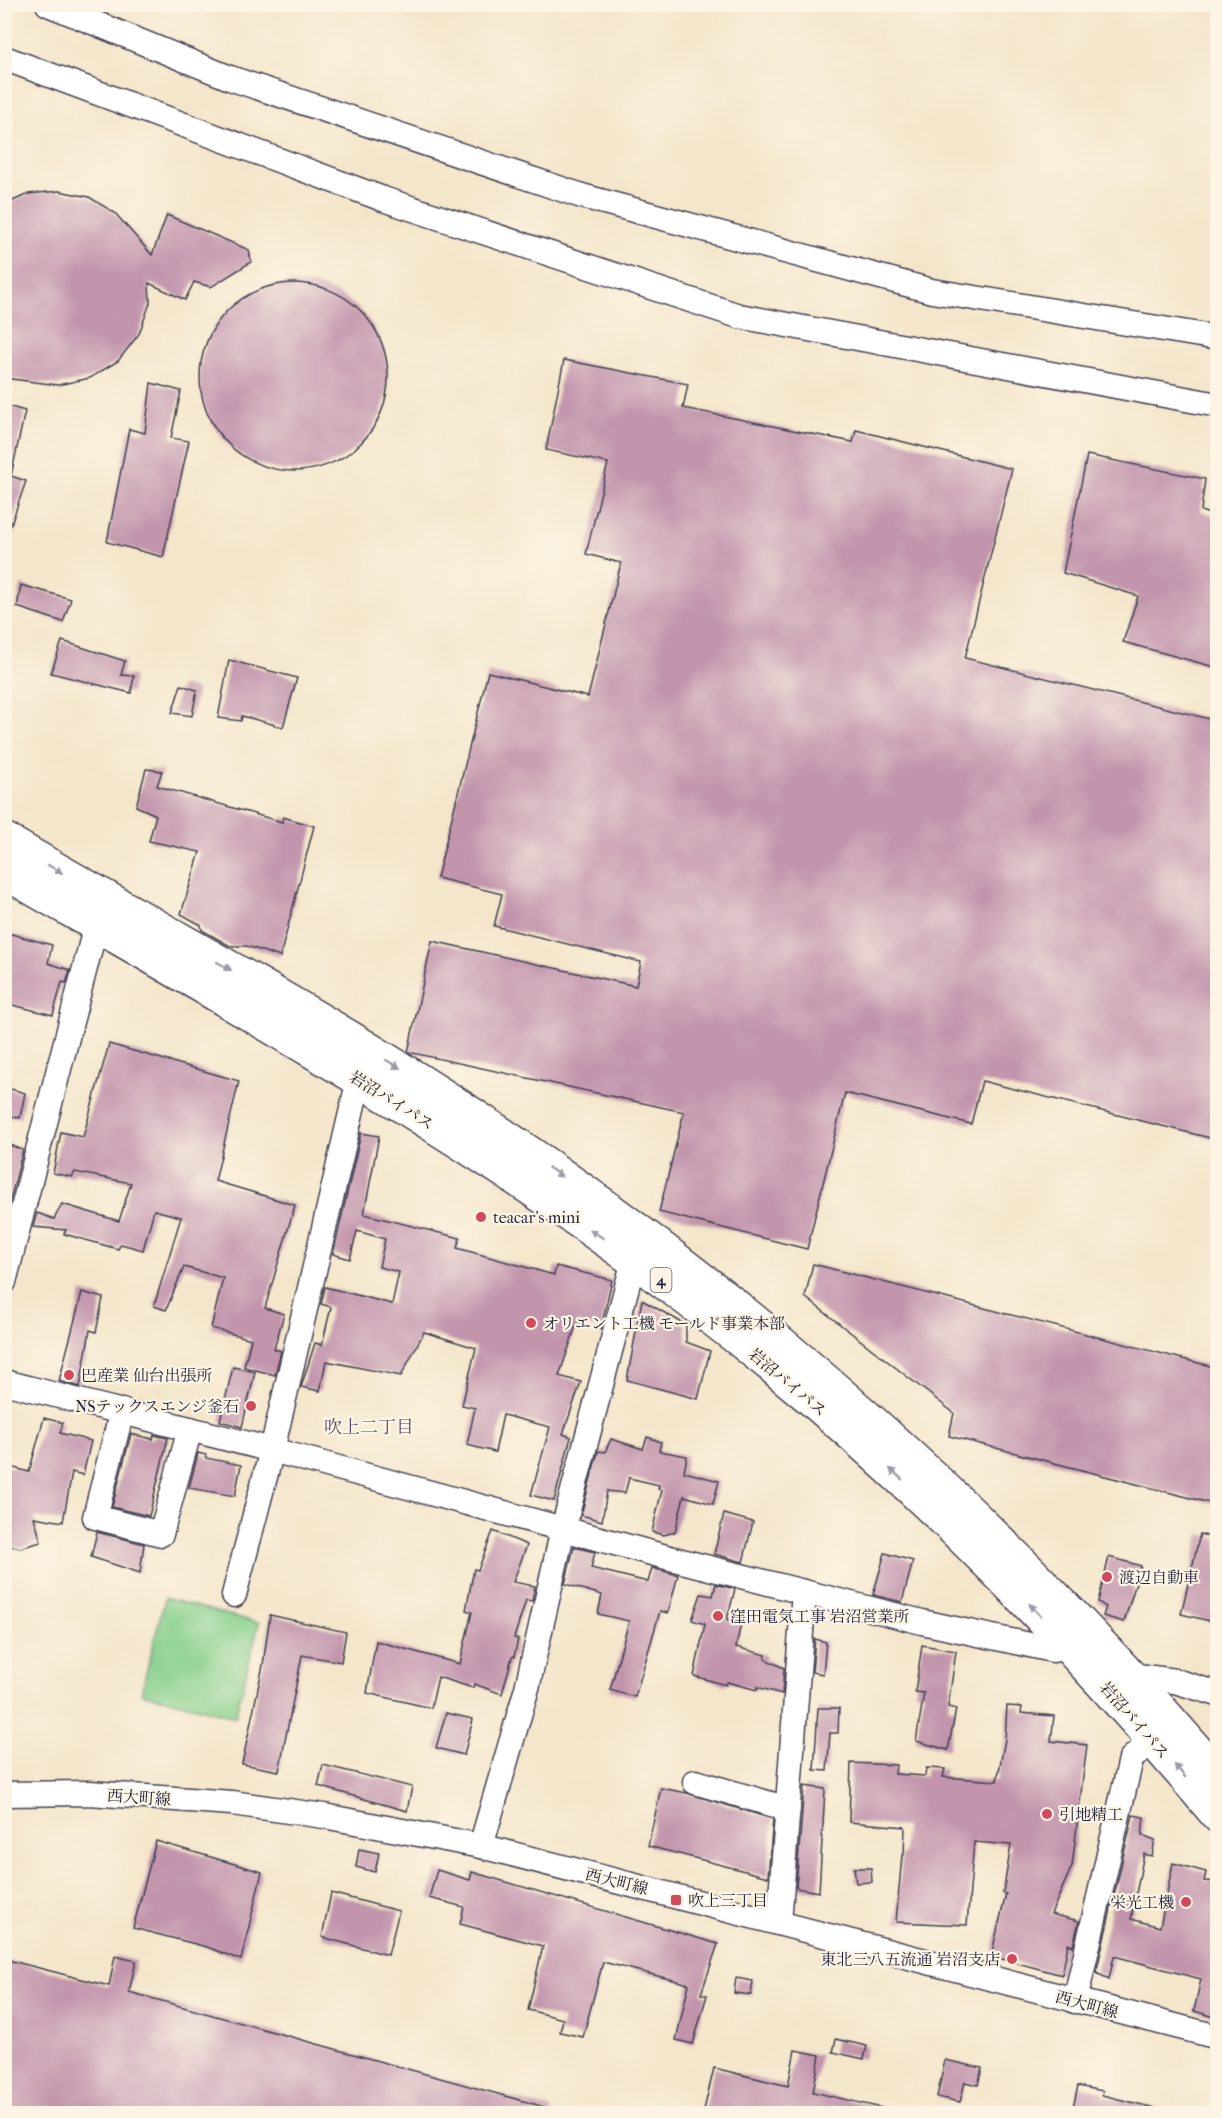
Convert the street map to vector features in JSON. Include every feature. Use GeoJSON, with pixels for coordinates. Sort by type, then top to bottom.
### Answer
{"type":"FeatureCollection","features":[{"type":"Feature","properties":{"kind":"highway","name":"岩沼バイパス"},"geometry":{"type":"LineString","coordinates":[[4,839],[414,1077],[666,1251],[887,1434],[1006,1546],[1130,1675],[1218,1776]]}},
{"type":"Feature","properties":{"kind":"highway","name":"岩沼バイパス"},"geometry":{"type":"LineString","coordinates":[[4,872],[359,1078],[491,1162],[693,1304],[915,1490],[1071,1647],[1218,1816]]}},
{"type":"Feature","properties":{"kind":"street"},"geometry":{"type":"LineString","coordinates":[[48,4],[230,78],[582,196],[932,291],[1218,338]]}},
{"type":"Feature","properties":{"kind":"street"},"geometry":{"type":"LineString","coordinates":[[4,58],[383,199],[739,316],[1218,405]]}},
{"type":"Feature","properties":{"kind":"street"},"geometry":{"type":"LineString","coordinates":[[4,1282],[12,1221],[96,925]]}},
{"type":"Feature","properties":{"kind":"street"},"geometry":{"type":"LineString","coordinates":[[234,1595],[272,1450],[359,1078]]}},
{"type":"Feature","properties":{"kind":"street"},"geometry":{"type":"LineString","coordinates":[[481,1846],[527,1688],[563,1529],[633,1260]]}},
{"type":"Feature","properties":{"kind":"street"},"geometry":{"type":"LineString","coordinates":[[4,1382],[272,1450],[563,1529],[922,1622],[1053,1650],[1071,1647]]}},
{"type":"Feature","properties":{"kind":"street"},"geometry":{"type":"LineString","coordinates":[[122,1411],[95,1517],[161,1534],[190,1429]]}},
{"type":"Feature","properties":{"kind":"street"},"geometry":{"type":"LineString","coordinates":[[779,1923],[804,1592]]}},
{"type":"Feature","properties":{"kind":"street"},"geometry":{"type":"LineString","coordinates":[[1130,1675],[1175,1681],[1218,1694]]}},
{"type":"Feature","properties":{"kind":"street"},"geometry":{"type":"LineString","coordinates":[[1075,2001],[1131,1759],[1153,1739]]}},
{"type":"Feature","properties":{"kind":"street"},"geometry":{"type":"LineString","coordinates":[[695,1782],[788,1809]]}},
{"type":"Feature","properties":{"kind":"street","name":"西大町線"},"geometry":{"type":"LineString","coordinates":[[4,1794],[89,1793],[232,1803],[324,1816],[481,1846],[1218,2037]]}},
{"type":"Feature","properties":{"kind":"green space"},"geometry":{"type":"Polygon","coordinates":[[[165,1598],[259,1623],[235,1717],[141,1693],[165,1598]]]}},
{"type":"Feature","properties":{"kind":"building"},"geometry":{"type":"Polygon","coordinates":[[[59,191],[89,197],[115,213],[152,255],[167,215],[249,250],[251,262],[211,287],[194,282],[185,300],[149,283],[150,303],[139,334],[118,361],[90,378],[58,385],[4,378],[4,205],[28,194],[59,191]]]}},
{"type":"Feature","properties":{"kind":"building"},"geometry":{"type":"Polygon","coordinates":[[[294,283],[330,290],[354,304],[367,317],[381,341],[388,377],[381,413],[367,437],[354,450],[330,464],[294,471],[258,464],[234,450],[221,437],[207,413],[200,377],[207,341],[221,317],[234,304],[258,290],[294,283]]]}},
{"type":"Feature","properties":{"kind":"building"},"geometry":{"type":"Polygon","coordinates":[[[564,360],[688,384],[683,408],[853,442],[856,430],[1012,469],[965,658],[1218,721],[1218,1140],[982,1081],[971,1124],[845,1093],[807,1249],[659,1212],[684,1112],[408,1052],[432,941],[636,986],[641,962],[494,926],[502,894],[437,878],[488,672],[588,697],[621,563],[586,554],[608,463],[546,450],[564,360]]]}},
{"type":"Feature","properties":{"kind":"building"},"geometry":{"type":"Polygon","coordinates":[[[151,383],[181,391],[171,438],[189,441],[163,557],[107,542],[129,429],[145,433],[151,383]]]}},
{"type":"Feature","properties":{"kind":"building"},"geometry":{"type":"Polygon","coordinates":[[[4,405],[25,411],[11,476],[26,481],[7,536],[4,536],[4,405]]]}},
{"type":"Feature","properties":{"kind":"building"},"geometry":{"type":"Polygon","coordinates":[[[1087,455],[1205,479],[1201,511],[1218,517],[1218,668],[1123,642],[1138,596],[1063,573],[1087,455]]]}},
{"type":"Feature","properties":{"kind":"building"},"geometry":{"type":"Polygon","coordinates":[[[21,585],[71,599],[63,622],[17,607],[21,585]]]}},
{"type":"Feature","properties":{"kind":"building"},"geometry":{"type":"Polygon","coordinates":[[[62,641],[125,661],[121,675],[134,676],[131,693],[51,673],[62,641]]]}},
{"type":"Feature","properties":{"kind":"building"},"geometry":{"type":"Polygon","coordinates":[[[229,660],[297,678],[283,727],[242,716],[241,721],[218,718],[229,660]]]}},
{"type":"Feature","properties":{"kind":"building"},"geometry":{"type":"Polygon","coordinates":[[[181,685],[197,690],[192,716],[172,713],[181,685]]]}},
{"type":"Feature","properties":{"kind":"building"},"geometry":{"type":"Polygon","coordinates":[[[146,769],[162,771],[157,786],[282,822],[283,817],[314,826],[280,957],[247,946],[230,946],[202,930],[201,925],[181,914],[200,852],[149,841],[156,815],[136,806],[146,769]]]}},
{"type":"Feature","properties":{"kind":"building"},"geometry":{"type":"Polygon","coordinates":[[[4,932],[52,945],[48,963],[70,970],[66,983],[62,982],[53,1015],[4,1003],[10,970],[4,968],[4,932]]]}},
{"type":"Feature","properties":{"kind":"building"},"geometry":{"type":"Polygon","coordinates":[[[109,1044],[239,1081],[215,1181],[295,1205],[265,1308],[284,1314],[274,1349],[281,1351],[275,1375],[244,1367],[251,1339],[211,1328],[223,1278],[184,1267],[166,1310],[154,1306],[181,1217],[154,1210],[143,1250],[121,1244],[118,1249],[64,1234],[66,1230],[33,1227],[37,1213],[54,1219],[62,1204],[119,1221],[131,1183],[75,1172],[72,1177],[53,1173],[61,1132],[83,1137],[109,1044]]]}},
{"type":"Feature","properties":{"kind":"building"},"geometry":{"type":"Polygon","coordinates":[[[4,1087],[25,1093],[20,1118],[4,1115],[4,1087]]]}},
{"type":"Feature","properties":{"kind":"building"},"geometry":{"type":"Polygon","coordinates":[[[361,1133],[379,1136],[364,1214],[460,1238],[457,1248],[554,1275],[556,1266],[612,1280],[601,1328],[577,1323],[559,1376],[581,1382],[563,1434],[571,1437],[554,1501],[531,1495],[550,1427],[503,1415],[495,1452],[467,1445],[475,1408],[462,1405],[476,1348],[424,1332],[401,1376],[326,1361],[320,1391],[301,1387],[315,1343],[322,1345],[331,1307],[321,1304],[325,1287],[392,1304],[399,1272],[379,1267],[385,1239],[357,1231],[350,1259],[333,1254],[361,1133]]]}},
{"type":"Feature","properties":{"kind":"building"},"geometry":{"type":"Polygon","coordinates":[[[4,1143],[23,1150],[9,1204],[4,1203],[4,1143]]]}},
{"type":"Feature","properties":{"kind":"building"},"geometry":{"type":"Polygon","coordinates":[[[813,1264],[1218,1368],[1218,1505],[949,1436],[954,1413],[805,1297],[813,1264]]]}},
{"type":"Feature","properties":{"kind":"building"},"geometry":{"type":"Polygon","coordinates":[[[82,1292],[103,1298],[96,1332],[90,1330],[80,1387],[59,1381],[82,1292]]]}},
{"type":"Feature","properties":{"kind":"building"},"geometry":{"type":"Polygon","coordinates":[[[642,1300],[686,1325],[686,1342],[710,1351],[698,1399],[627,1380],[642,1300]]]}},
{"type":"Feature","properties":{"kind":"building"},"geometry":{"type":"Polygon","coordinates":[[[233,1367],[255,1372],[242,1427],[220,1421],[233,1367]]]}},
{"type":"Feature","properties":{"kind":"building"},"geometry":{"type":"Polygon","coordinates":[[[44,1418],[63,1423],[60,1433],[91,1441],[83,1475],[72,1472],[63,1522],[34,1517],[41,1542],[20,1548],[4,1544],[4,1465],[29,1472],[44,1418]]]}},
{"type":"Feature","properties":{"kind":"building"},"geometry":{"type":"Polygon","coordinates":[[[131,1434],[153,1439],[154,1435],[168,1438],[149,1516],[112,1507],[131,1434]]]}},
{"type":"Feature","properties":{"kind":"building"},"geometry":{"type":"Polygon","coordinates":[[[647,1437],[661,1442],[659,1451],[687,1456],[684,1472],[719,1481],[713,1504],[684,1496],[675,1532],[664,1535],[652,1532],[662,1490],[658,1489],[659,1485],[629,1478],[625,1493],[607,1491],[602,1521],[581,1515],[598,1451],[605,1452],[611,1439],[643,1449],[647,1437]]]}},
{"type":"Feature","properties":{"kind":"building"},"geometry":{"type":"Polygon","coordinates":[[[198,1453],[206,1455],[206,1458],[241,1465],[235,1496],[189,1488],[198,1453]]]}},
{"type":"Feature","properties":{"kind":"building"},"geometry":{"type":"Polygon","coordinates":[[[724,1514],[753,1522],[743,1562],[714,1554],[724,1514]]]}},
{"type":"Feature","properties":{"kind":"building"},"geometry":{"type":"Polygon","coordinates":[[[493,1531],[527,1545],[513,1582],[535,1586],[532,1601],[526,1600],[514,1638],[518,1639],[502,1694],[474,1684],[473,1688],[438,1677],[431,1708],[367,1693],[376,1641],[460,1664],[472,1612],[466,1610],[474,1569],[478,1570],[493,1531]]]}},
{"type":"Feature","properties":{"kind":"building"},"geometry":{"type":"Polygon","coordinates":[[[97,1532],[144,1544],[140,1573],[91,1557],[97,1532]]]}},
{"type":"Feature","properties":{"kind":"building"},"geometry":{"type":"Polygon","coordinates":[[[1200,1534],[1218,1539],[1218,1623],[1181,1614],[1200,1534]]]}},
{"type":"Feature","properties":{"kind":"building"},"geometry":{"type":"Polygon","coordinates":[[[574,1547],[595,1552],[591,1568],[648,1582],[652,1568],[678,1575],[668,1613],[660,1611],[635,1697],[610,1690],[629,1621],[598,1614],[602,1595],[565,1584],[574,1547]]]}},
{"type":"Feature","properties":{"kind":"building"},"geometry":{"type":"Polygon","coordinates":[[[885,1553],[913,1561],[902,1602],[873,1595],[885,1553]]]}},
{"type":"Feature","properties":{"kind":"building"},"geometry":{"type":"Polygon","coordinates":[[[1109,1557],[1141,1566],[1124,1622],[1103,1616],[1106,1607],[1098,1602],[1109,1557]]]}},
{"type":"Feature","properties":{"kind":"building"},"geometry":{"type":"Polygon","coordinates":[[[716,1584],[735,1589],[727,1620],[741,1623],[736,1647],[766,1655],[765,1659],[784,1668],[782,1694],[727,1682],[726,1685],[694,1676],[705,1624],[692,1620],[701,1594],[713,1596],[716,1584]]]}},
{"type":"Feature","properties":{"kind":"building"},"geometry":{"type":"Polygon","coordinates":[[[270,1615],[346,1632],[341,1662],[302,1655],[279,1771],[242,1764],[263,1665],[270,1615]]]}},
{"type":"Feature","properties":{"kind":"building"},"geometry":{"type":"Polygon","coordinates":[[[815,1639],[826,1642],[823,1674],[812,1672],[815,1639]]]}},
{"type":"Feature","properties":{"kind":"building"},"geometry":{"type":"Polygon","coordinates":[[[922,1645],[956,1651],[948,1707],[956,1709],[948,1750],[916,1741],[924,1693],[915,1692],[922,1645]]]}},
{"type":"Feature","properties":{"kind":"building"},"geometry":{"type":"Polygon","coordinates":[[[1007,1706],[1022,1707],[1021,1713],[1054,1716],[1051,1741],[1087,1745],[1072,1866],[1051,1914],[1079,1921],[1073,1946],[1068,1944],[1062,1975],[991,1956],[1006,1894],[1003,1893],[1011,1845],[974,1842],[967,1925],[896,1922],[905,1827],[849,1822],[851,1763],[896,1765],[895,1774],[925,1776],[926,1768],[945,1769],[943,1777],[997,1781],[1005,1740],[1007,1706]]]}},
{"type":"Feature","properties":{"kind":"building"},"geometry":{"type":"Polygon","coordinates":[[[818,1708],[839,1708],[838,1733],[830,1733],[827,1771],[814,1770],[818,1708]]]}},
{"type":"Feature","properties":{"kind":"building"},"geometry":{"type":"Polygon","coordinates":[[[446,1713],[473,1719],[464,1755],[436,1748],[446,1713]]]}},
{"type":"Feature","properties":{"kind":"building"},"geometry":{"type":"Polygon","coordinates":[[[323,1765],[412,1787],[407,1811],[318,1786],[323,1765]]]}},
{"type":"Feature","properties":{"kind":"building"},"geometry":{"type":"Polygon","coordinates":[[[804,1786],[825,1789],[819,1892],[796,1888],[804,1786]]]}},
{"type":"Feature","properties":{"kind":"building"},"geometry":{"type":"Polygon","coordinates":[[[661,1788],[687,1793],[773,1819],[768,1877],[648,1846],[661,1788]]]}},
{"type":"Feature","properties":{"kind":"building"},"geometry":{"type":"Polygon","coordinates":[[[1133,1815],[1144,1817],[1142,1835],[1155,1840],[1152,1856],[1144,1854],[1131,1919],[1160,1927],[1173,1863],[1206,1872],[1204,1881],[1218,1882],[1218,2018],[1194,2011],[1201,1979],[1114,1956],[1109,1979],[1096,1973],[1133,1815]]]}},
{"type":"Feature","properties":{"kind":"building"},"geometry":{"type":"Polygon","coordinates":[[[156,1841],[262,1872],[241,1960],[207,1947],[133,1928],[156,1841]]]}},
{"type":"Feature","properties":{"kind":"building"},"geometry":{"type":"Polygon","coordinates":[[[359,1849],[379,1853],[375,1872],[356,1867],[359,1849]]]}},
{"type":"Feature","properties":{"kind":"building"},"geometry":{"type":"Polygon","coordinates":[[[854,1868],[871,1868],[872,1882],[856,1883],[854,1868]]]}},
{"type":"Feature","properties":{"kind":"building"},"geometry":{"type":"Polygon","coordinates":[[[437,1870],[470,1880],[472,1872],[718,1944],[701,1994],[707,1995],[693,2044],[676,2040],[689,1984],[603,1962],[583,2037],[560,2032],[563,2019],[528,2010],[543,1946],[460,1924],[464,1907],[429,1898],[437,1870]]]}},
{"type":"Feature","properties":{"kind":"building"},"geometry":{"type":"Polygon","coordinates":[[[331,1893],[399,1911],[388,1955],[322,1937],[331,1893]]]}},
{"type":"Feature","properties":{"kind":"building"},"geometry":{"type":"Polygon","coordinates":[[[115,1956],[136,1961],[129,1992],[552,2109],[551,2114],[4,2114],[4,1959],[109,1986],[115,1956]]]}},
{"type":"Feature","properties":{"kind":"building"},"geometry":{"type":"Polygon","coordinates":[[[736,1978],[753,1981],[751,1995],[734,1993],[736,1978]]]}},
{"type":"Feature","properties":{"kind":"building"},"geometry":{"type":"Polygon","coordinates":[[[836,2039],[867,2046],[864,2059],[833,2052],[836,2039]]]}},
{"type":"Feature","properties":{"kind":"building"},"geometry":{"type":"Polygon","coordinates":[[[795,2050],[820,2055],[813,2092],[882,2108],[881,2114],[703,2114],[714,2068],[788,2086],[795,2050]]]}},
{"type":"Feature","properties":{"kind":"building"},"geometry":{"type":"Polygon","coordinates":[[[945,2060],[982,2068],[978,2085],[965,2082],[960,2102],[937,2097],[945,2060]]]}},
{"type":"Feature","properties":{"kind":"building"},"geometry":{"type":"Polygon","coordinates":[[[1078,2086],[1103,2091],[1102,2095],[1155,2108],[1155,2114],[1072,2112],[1078,2086]]]}},
{"type":"Feature","properties":{"kind":"place","name":"teacar's mini"},"geometry":{"type":"Point","coordinates":[481,1217]}},
{"type":"Feature","properties":{"kind":"place","name":"オリエント工機 モールド事業本部"},"geometry":{"type":"Point","coordinates":[531,1323]}},
{"type":"Feature","properties":{"kind":"place","name":"巴産業 仙台出張所"},"geometry":{"type":"Point","coordinates":[69,1375]}},
{"type":"Feature","properties":{"kind":"place","name":"NSテックスエンジ釜石"},"geometry":{"type":"Point","coordinates":[251,1406]}},
{"type":"Feature","properties":{"kind":"place","name":"渡辺自動車"},"geometry":{"type":"Point","coordinates":[1107,1577]}},
{"type":"Feature","properties":{"kind":"place","name":"窪田電気工事 岩沼営業所"},"geometry":{"type":"Point","coordinates":[718,1616]}},
{"type":"Feature","properties":{"kind":"place","name":"引地精工"},"geometry":{"type":"Point","coordinates":[1047,1814]}},
{"type":"Feature","properties":{"kind":"place","name":"吹上三丁目"},"geometry":{"type":"Point","coordinates":[676,1900]}},
{"type":"Feature","properties":{"kind":"place","name":"栄光工機"},"geometry":{"type":"Point","coordinates":[1186,1902]}},
{"type":"Feature","properties":{"kind":"place","name":"東北三八五流通 岩沼支店"},"geometry":{"type":"Point","coordinates":[1012,1959]}},
{"type":"Feature","properties":{"kind":"district","name":"吹上二丁目"},"geometry":{"type":"Point","coordinates":[369,1427]}}]}
